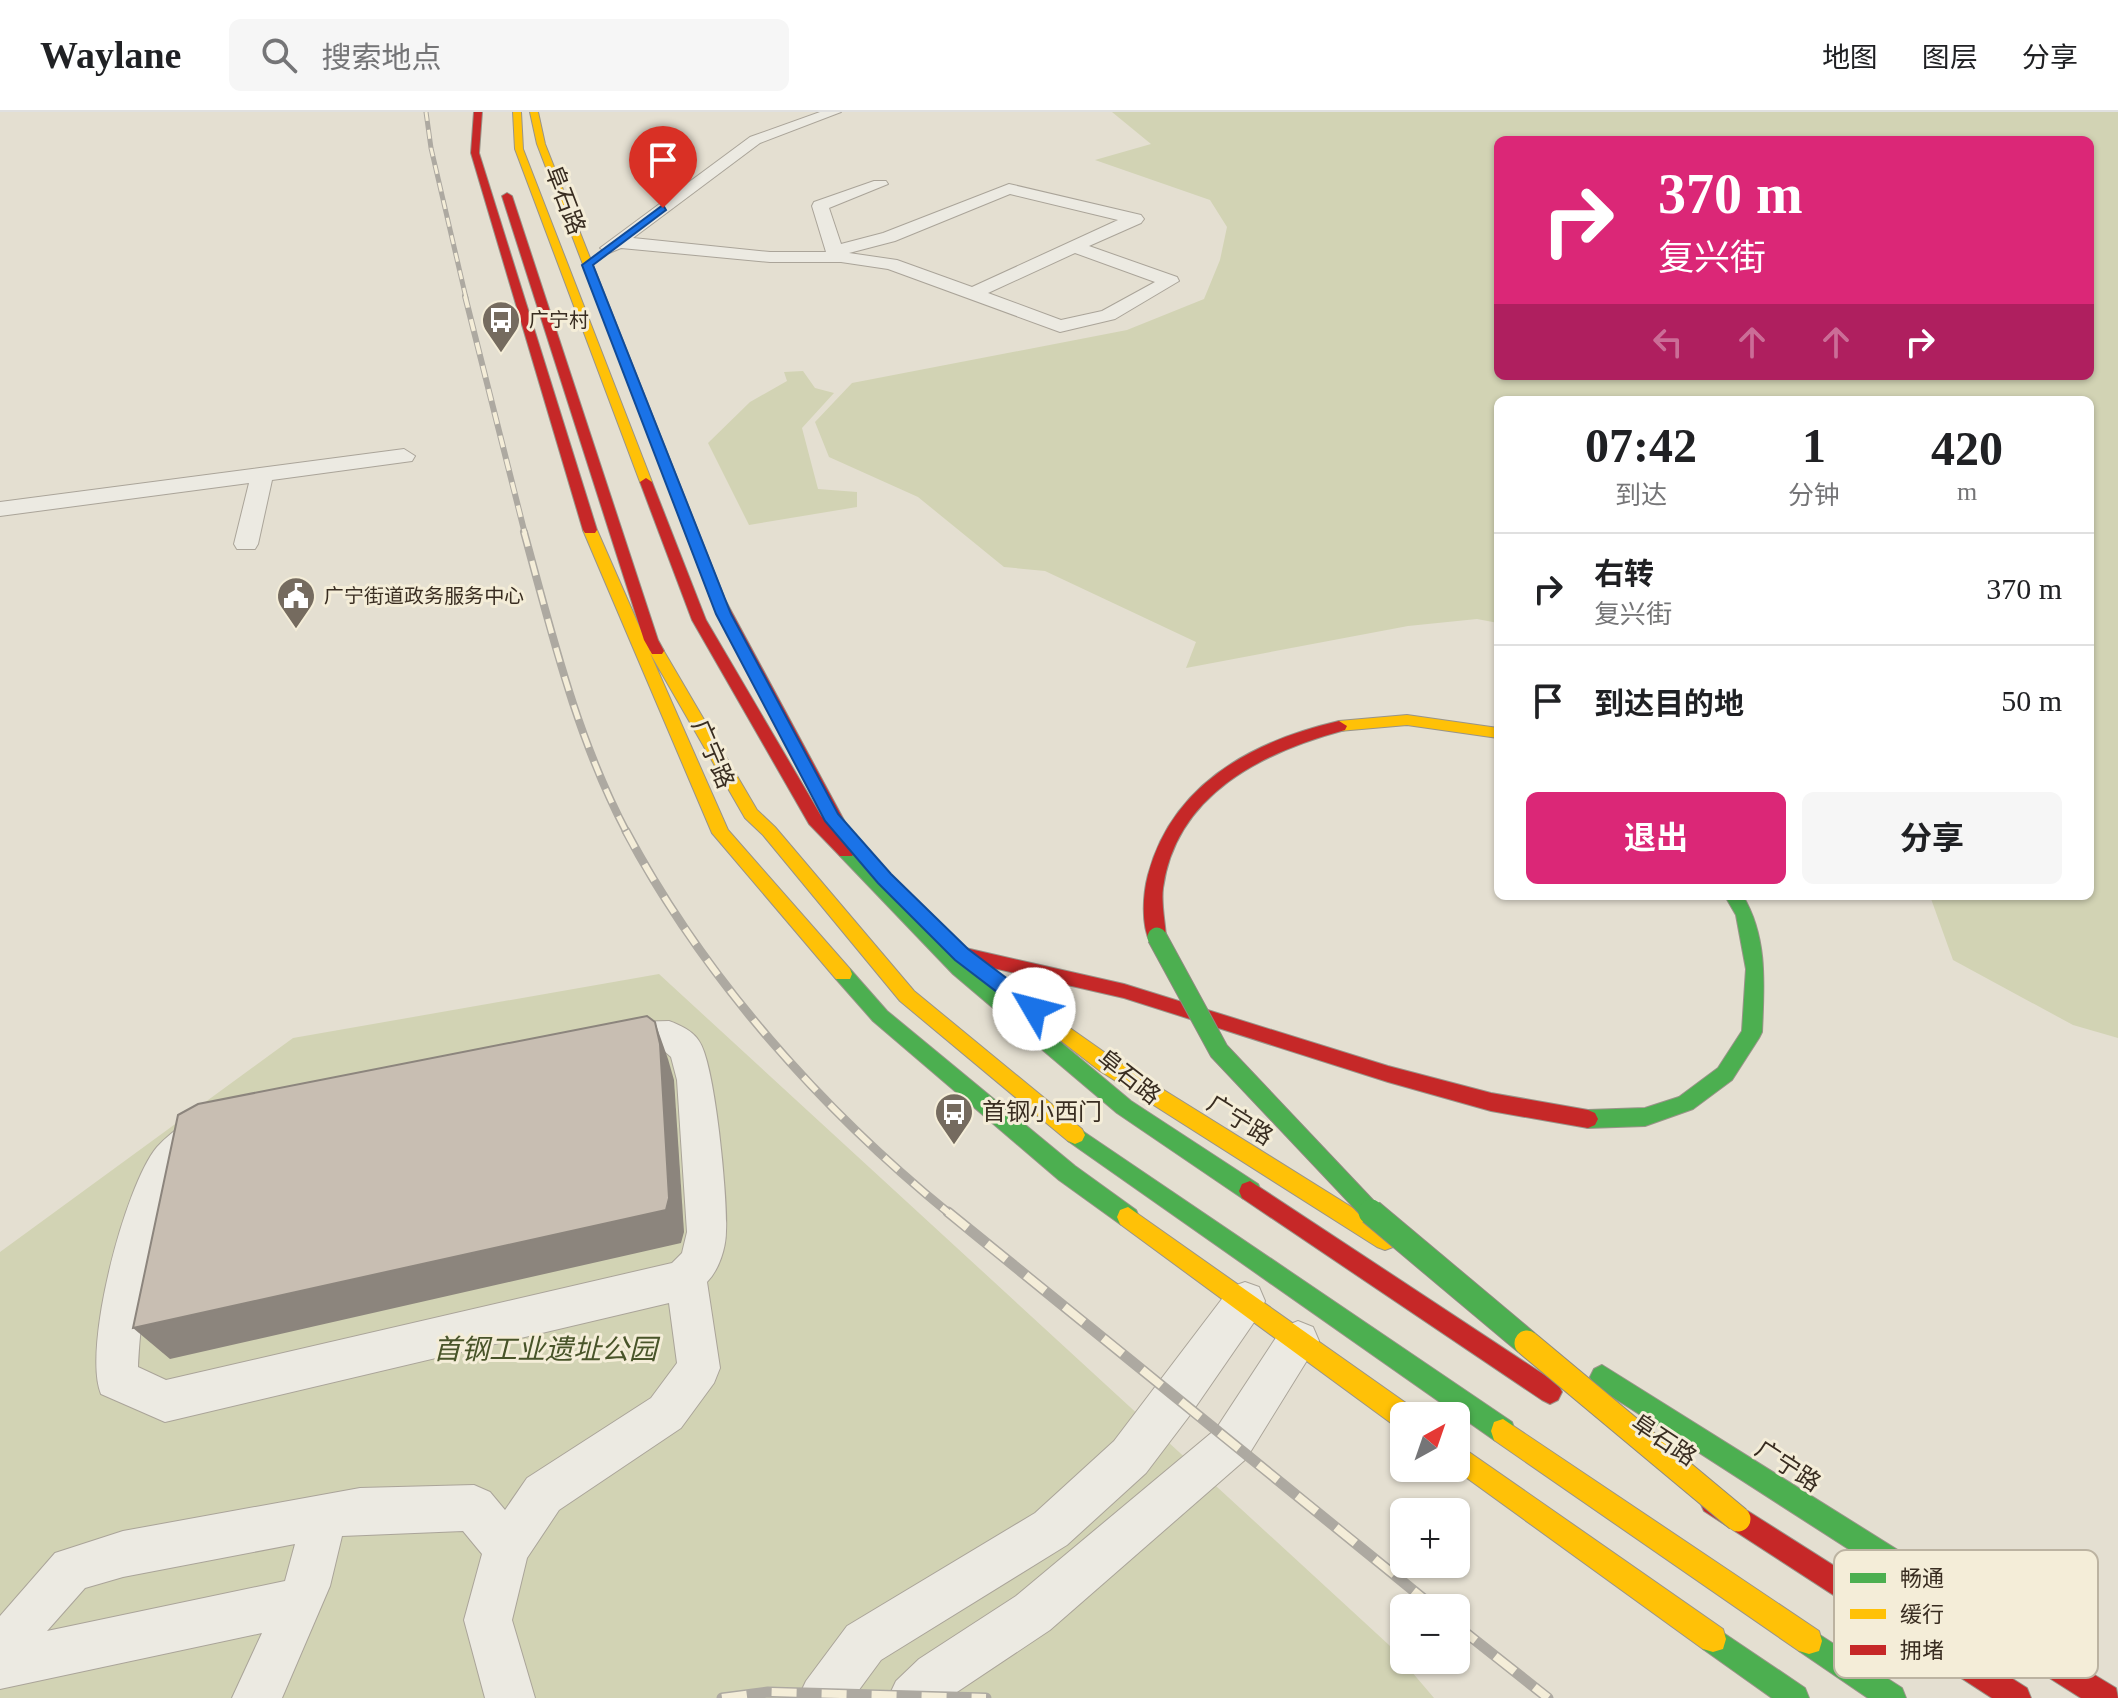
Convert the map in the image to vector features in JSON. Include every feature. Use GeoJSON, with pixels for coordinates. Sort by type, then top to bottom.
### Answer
{"type":"FeatureCollection","features":[{"type":"Feature","properties":{"kind":"main road","name":"广宁路"},"geometry":{"type":"LineString","coordinates":[[478,112],[475,153],[586,521],[721,833],[880,1016],[1067,1173],[1390,1407]]}},
{"type":"Feature","properties":{"kind":"main road"},"geometry":{"type":"LineString","coordinates":[[493,112],[493,152],[651,640],[751,814],[769,831],[907,996],[1087,1145],[1834,1658]]}},
{"type":"Feature","properties":{"kind":"main road","name":"阜石路"},"geometry":{"type":"LineString","coordinates":[[517,112],[519,149],[699,620],[815,820],[960,969],[1124,1107],[1834,1581]]}},
{"type":"Feature","properties":{"kind":"main road","name":"广宁路"},"geometry":{"type":"LineString","coordinates":[[534,112],[541,144],[723,614],[831,817],[885,878],[961,954],[1107,1065],[1874,1550]]}},
{"type":"Feature","properties":{"kind":"main road"},"geometry":{"type":"LineString","coordinates":[[1494,732],[1464,726],[1395,720],[1343,725],[1288,739],[1252,756],[1197,796],[1181,816],[1167,846],[1154,888],[1157,937],[1219,1051],[1373,1214],[1738,1519]]}},
{"type":"Feature","properties":{"kind":"main road"},"geometry":{"type":"LineString","coordinates":[[961,954],[1124,991],[1388,1074],[1491,1102],[1578,1119],[1645,1117],[1686,1103],[1725,1074],[1752,1032],[1755,969],[1745,915],[1736,900]]}},
{"type":"Feature","properties":{"kind":"main road"},"geometry":{"type":"LineString","coordinates":[[1470,1465],[1795,1698]]}},
{"type":"Feature","properties":{"kind":"main road"},"geometry":{"type":"LineString","coordinates":[[1863,1678],[1892,1698]]}},
{"type":"Feature","properties":{"kind":"main road","name":"阜石路"},"geometry":{"type":"LineString","coordinates":[[1986,1678],[2017,1698]]}},
{"type":"Feature","properties":{"kind":"main road","name":"广宁路"},"geometry":{"type":"LineString","coordinates":[[2075,1678],[2106,1698]]}},
{"type":"Feature","properties":{"kind":"street"},"geometry":{"type":"LineString","coordinates":[[587,265],[755,140],[834,112]]}},
{"type":"Feature","properties":{"kind":"street"},"geometry":{"type":"LineString","coordinates":[[834,251],[820,206],[880,184]]}},
{"type":"Feature","properties":{"kind":"street"},"geometry":{"type":"LineString","coordinates":[[812,256],[889,237],[1009,189],[1111,210],[1135,219],[974,293]]}},
{"type":"Feature","properties":{"kind":"street"},"geometry":{"type":"LineString","coordinates":[[617,242],[770,257],[812,256],[891,264],[1060,326],[1108,315],[1170,281],[1074,247]]}},
{"type":"Feature","properties":{"kind":"street"},"geometry":{"type":"LineString","coordinates":[[0,509],[404,456]]}},
{"type":"Feature","properties":{"kind":"street"},"geometry":{"type":"LineString","coordinates":[[246,544],[262,475]]}},
{"type":"Feature","properties":{"kind":"street"},"geometry":{"type":"LineString","coordinates":[[669,1035],[686,1049],[695,1080],[707,1232],[699,1263],[686,1276],[667,1285],[165,1401],[116,1379],[116,1344],[129,1272],[152,1195],[168,1162],[190,1141],[224,1119],[631,1036],[669,1035]]}},
{"type":"Feature","properties":{"kind":"street"},"geometry":{"type":"LineString","coordinates":[[510,1698],[488,1620],[506,1548],[543,1494],[666,1413],[699,1368],[686,1276]]}},
{"type":"Feature","properties":{"kind":"street"},"geometry":{"type":"LineString","coordinates":[[823,1698],[864,1643],[1051,1529],[1130,1457],[1245,1301]]}},
{"type":"Feature","properties":{"kind":"street"},"geometry":{"type":"LineString","coordinates":[[913,1698],[936,1676],[1033,1613],[1231,1444],[1298,1341]]}},
{"type":"Feature","properties":{"kind":"street"},"geometry":{"type":"LineString","coordinates":[[0,1663],[25,1620],[71,1569],[123,1554],[360,1511],[474,1508],[506,1548]]}},
{"type":"Feature","properties":{"kind":"street"},"geometry":{"type":"LineString","coordinates":[[257,1698],[299,1602],[321,1538],[322,1516]]}},
{"type":"Feature","properties":{"kind":"street"},"geometry":{"type":"LineString","coordinates":[[0,1663],[299,1602]]}},
{"type":"Feature","properties":{"kind":"green space"},"geometry":{"type":"Polygon","coordinates":[[[1112,112],[2118,112],[2118,1038],[2073,1025],[1953,960],[1931,900],[2094,900],[2094,396],[1494,396],[1494,622],[1477,619],[1408,626],[1186,668],[1196,642],[1045,571],[1004,567],[918,497],[829,457],[815,422],[852,383],[1127,330],[1204,299],[1220,260],[1227,227],[1210,200],[1095,160],[1151,144],[1112,112]]]}},
{"type":"Feature","properties":{"kind":"green space"},"geometry":{"type":"Polygon","coordinates":[[[803,371],[815,388],[834,393],[802,428],[818,489],[857,492],[857,507],[749,525],[708,443],[750,402],[787,381],[784,372],[803,371]]]}},
{"type":"Feature","properties":{"kind":"green space","name":"首钢工业遗址公园"},"geometry":{"type":"Polygon","coordinates":[[[659,974],[1389,1645],[1390,1674],[1414,1674],[1434,1698],[0,1698],[0,1252],[293,1038],[659,974]]]}},
{"type":"Feature","properties":{"kind":"building"},"geometry":{"type":"Polygon","coordinates":[[[647,1016],[655,1022],[660,1044],[669,1198],[666,1210],[133,1328],[178,1115],[198,1104],[647,1016]]]}},
{"type":"Feature","properties":{"kind":"railway"},"geometry":{"type":"LineString","coordinates":[[426,112],[431,148],[466,298]]}},
{"type":"Feature","properties":{"kind":"railway"},"geometry":{"type":"LineString","coordinates":[[465,296],[525,534]]}},
{"type":"Feature","properties":{"kind":"railway"},"geometry":{"type":"LineString","coordinates":[[524,532],[580,723],[626,831]]}},
{"type":"Feature","properties":{"kind":"railway"},"geometry":{"type":"LineString","coordinates":[[626,831],[692,938],[769,1039],[856,1131],[950,1214]]}},
{"type":"Feature","properties":{"kind":"railway"},"geometry":{"type":"LineString","coordinates":[[948,1212],[1418,1594]]}},
{"type":"Feature","properties":{"kind":"railway"},"geometry":{"type":"LineString","coordinates":[[1470,1636],[1548,1698]]}},
{"type":"Feature","properties":{"kind":"railway"},"geometry":{"type":"LineString","coordinates":[[722,1698],[768,1692],[986,1698]]}},
{"type":"Feature","properties":{"kind":"traffic: fast"},"geometry":{"type":"LineString","coordinates":[[846,852],[960,969],[1124,1107],[1250,1191]]}},
{"type":"Feature","properties":{"kind":"traffic: fast"},"geometry":{"type":"LineString","coordinates":[[1588,1119],[1645,1117],[1686,1103],[1725,1074],[1752,1032],[1755,969],[1745,915],[1736,900]]}},
{"type":"Feature","properties":{"kind":"traffic: fast"},"geometry":{"type":"LineString","coordinates":[[1157,937],[1219,1051],[1373,1214],[1527,1343]]}},
{"type":"Feature","properties":{"kind":"traffic: fast"},"geometry":{"type":"LineString","coordinates":[[843,974],[880,1016],[1067,1173],[1128,1217]]}},
{"type":"Feature","properties":{"kind":"traffic: fast"},"geometry":{"type":"LineString","coordinates":[[1075,1135],[1503,1431]]}},
{"type":"Feature","properties":{"kind":"traffic: fast"},"geometry":{"type":"LineString","coordinates":[[1602,1377],[1874,1550]]}},
{"type":"Feature","properties":{"kind":"traffic: fast"},"geometry":{"type":"LineString","coordinates":[[1713,1639],[1795,1698]]}},
{"type":"Feature","properties":{"kind":"traffic: fast"},"geometry":{"type":"LineString","coordinates":[[1809,1641],[1834,1658]]}},
{"type":"Feature","properties":{"kind":"traffic: fast"},"geometry":{"type":"LineString","coordinates":[[1863,1678],[1892,1698]]}},
{"type":"Feature","properties":{"kind":"traffic: slow"},"geometry":{"type":"LineString","coordinates":[[517,112],[519,149],[646,482]]}},
{"type":"Feature","properties":{"kind":"traffic: slow"},"geometry":{"type":"LineString","coordinates":[[534,112],[541,144],[717,597]]}},
{"type":"Feature","properties":{"kind":"traffic: slow"},"geometry":{"type":"LineString","coordinates":[[590,530],[721,833],[843,974]]}},
{"type":"Feature","properties":{"kind":"traffic: slow"},"geometry":{"type":"LineString","coordinates":[[657,651],[751,814],[769,831],[907,996],[1075,1135]]}},
{"type":"Feature","properties":{"kind":"traffic: slow"},"geometry":{"type":"LineString","coordinates":[[1339,726],[1407,720],[1494,732]]}},
{"type":"Feature","properties":{"kind":"traffic: slow"},"geometry":{"type":"LineString","coordinates":[[1067,1034],[1107,1065],[1385,1240]]}},
{"type":"Feature","properties":{"kind":"traffic: slow"},"geometry":{"type":"LineString","coordinates":[[1128,1217],[1390,1407]]}},
{"type":"Feature","properties":{"kind":"traffic: slow"},"geometry":{"type":"LineString","coordinates":[[1527,1343],[1738,1519]]}},
{"type":"Feature","properties":{"kind":"traffic: slow"},"geometry":{"type":"LineString","coordinates":[[1503,1431],[1809,1641]]}},
{"type":"Feature","properties":{"kind":"traffic: slow"},"geometry":{"type":"LineString","coordinates":[[1470,1465],[1713,1639]]}},
{"type":"Feature","properties":{"kind":"traffic: jam"},"geometry":{"type":"LineString","coordinates":[[478,112],[475,153],[590,530]]}},
{"type":"Feature","properties":{"kind":"traffic: jam"},"geometry":{"type":"LineString","coordinates":[[507,196],[657,651]]}},
{"type":"Feature","properties":{"kind":"traffic: jam"},"geometry":{"type":"LineString","coordinates":[[646,482],[699,620],[815,820],[846,852]]}},
{"type":"Feature","properties":{"kind":"traffic: jam"},"geometry":{"type":"LineString","coordinates":[[717,597],[837,824]]}},
{"type":"Feature","properties":{"kind":"traffic: jam"},"geometry":{"type":"LineString","coordinates":[[1157,937],[1154,887],[1162,855],[1177,826],[1196,800],[1220,778],[1247,760],[1276,745],[1339,726]]}},
{"type":"Feature","properties":{"kind":"traffic: jam"},"geometry":{"type":"LineString","coordinates":[[961,954],[1124,991],[1388,1074],[1491,1102],[1588,1119]]}},
{"type":"Feature","properties":{"kind":"traffic: jam"},"geometry":{"type":"LineString","coordinates":[[1250,1191],[1550,1392]]}},
{"type":"Feature","properties":{"kind":"traffic: jam"},"geometry":{"type":"LineString","coordinates":[[1713,1502],[1834,1580]]}},
{"type":"Feature","properties":{"kind":"traffic: jam"},"geometry":{"type":"LineString","coordinates":[[1986,1678],[2017,1698]]}},
{"type":"Feature","properties":{"kind":"traffic: jam"},"geometry":{"type":"LineString","coordinates":[[2075,1678],[2106,1698]]}},
{"type":"Feature","properties":{"kind":"place","name":"广宁村"},"geometry":{"type":"Point","coordinates":[501,354]}},
{"type":"Feature","properties":{"kind":"place","name":"广宁街道政务服务中心"},"geometry":{"type":"Point","coordinates":[296,630]}},
{"type":"Feature","properties":{"kind":"place","name":"首钢小西门"},"geometry":{"type":"Point","coordinates":[954,1146]}},
{"type":"Feature","properties":{"kind":"route"},"geometry":{"type":"LineString","coordinates":[[663,208],[587,265],[723,614],[831,817],[885,878],[961,954],[1034,1009]]}}]}
